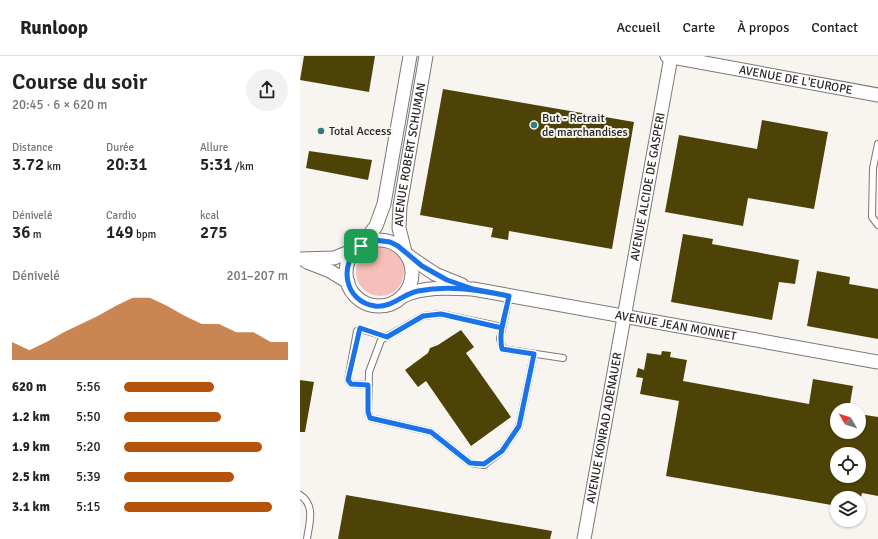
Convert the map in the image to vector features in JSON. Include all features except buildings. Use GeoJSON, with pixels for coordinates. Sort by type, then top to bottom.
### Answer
{"type":"FeatureCollection","features":[{"type":"Feature","properties":{"kind":"street","name":"AVENUE ROBERT SCHUMAN"},"geometry":{"type":"LineString","coordinates":[[359,247],[376,226],[384,204],[410,56]]}},
{"type":"Feature","properties":{"kind":"street","name":"AVENUE ROBERT SCHUMAN"},"geometry":{"type":"LineString","coordinates":[[406,254],[399,228],[400,206],[426,56]]}},
{"type":"Feature","properties":{"kind":"street","name":"AVENUE DE L'EUROPE"},"geometry":{"type":"LineString","coordinates":[[669,56],[878,95]]}},
{"type":"Feature","properties":{"kind":"street","name":"AVENUE ALCIDE DE GASPERI"},"geometry":{"type":"LineString","coordinates":[[625,316],[669,56]]}},
{"type":"Feature","properties":{"kind":"street"},"geometry":{"type":"LineString","coordinates":[[372,241],[384,241],[396,245],[406,254],[412,266],[412,275],[408,289],[403,296],[390,304],[373,306],[357,298],[348,282],[330,271],[300,259],[315,260],[334,258],[372,241]]}},
{"type":"Feature","properties":{"kind":"street"},"geometry":{"type":"LineString","coordinates":[[348,282],[348,265],[359,247]]}},
{"type":"Feature","properties":{"kind":"street","name":"AVENUE JEAN MONNET"},"geometry":{"type":"LineString","coordinates":[[406,254],[435,274],[473,289],[878,362]]}},
{"type":"Feature","properties":{"kind":"street","name":"AVENUE JEAN MONNET"},"geometry":{"type":"LineString","coordinates":[[403,296],[434,289],[473,289]]}},
{"type":"Feature","properties":{"kind":"street","name":"AVENUE KONRAD ADENAUER"},"geometry":{"type":"LineString","coordinates":[[584,539],[625,316]]}},
{"type":"Feature","properties":{"kind":"lane"},"geometry":{"type":"LineString","coordinates":[[878,144],[873,168],[872,217],[878,225]]}},
{"type":"Feature","properties":{"kind":"lane"},"geometry":{"type":"LineString","coordinates":[[873,168],[878,173]]}},
{"type":"Feature","properties":{"kind":"lane"},"geometry":{"type":"LineString","coordinates":[[509,296],[500,339],[502,349],[563,358]]}},
{"type":"Feature","properties":{"kind":"lane"},"geometry":{"type":"LineString","coordinates":[[502,328],[441,314],[423,316],[381,340],[369,372],[368,412],[370,418],[431,432],[470,463],[484,464],[502,451],[519,426],[534,354]]}},
{"type":"Feature","properties":{"kind":"lane"},"geometry":{"type":"LineString","coordinates":[[368,385],[351,384],[348,380],[357,331],[360,328],[387,337]]}},
{"type":"Feature","properties":{"kind":"lane"},"geometry":{"type":"LineString","coordinates":[[300,495],[309,505],[311,514],[307,539]]}},
{"type":"Feature","properties":{"kind":"shaded area"},"geometry":{"type":"Polygon","coordinates":[[[380,248],[389,250],[397,255],[402,263],[404,272],[402,281],[397,289],[389,294],[380,296],[371,294],[363,289],[358,281],[356,272],[358,263],[363,255],[371,250],[380,248]]]}},
{"type":"Feature","properties":{"kind":"place","name":"But - Retrait de marchandises"},"geometry":{"type":"Point","coordinates":[534,125]}},
{"type":"Feature","properties":{"kind":"place","name":"Total Access"},"geometry":{"type":"Point","coordinates":[321,131]}},
{"type":"Feature","properties":{"kind":"route"},"geometry":{"type":"LineString","coordinates":[[361,246],[350,259],[346,276],[351,291],[364,303],[373,306],[388,305],[411,293],[424,290],[453,288],[473,289],[509,296],[500,339],[502,349],[534,354],[519,426],[502,451],[484,464],[470,463],[431,432],[370,418],[368,412],[368,385],[351,384],[348,380],[357,331],[360,328],[387,337],[423,316],[441,314],[502,328],[509,296],[473,289],[447,280],[422,266],[398,246],[390,242],[375,240],[361,246]]}}]}
